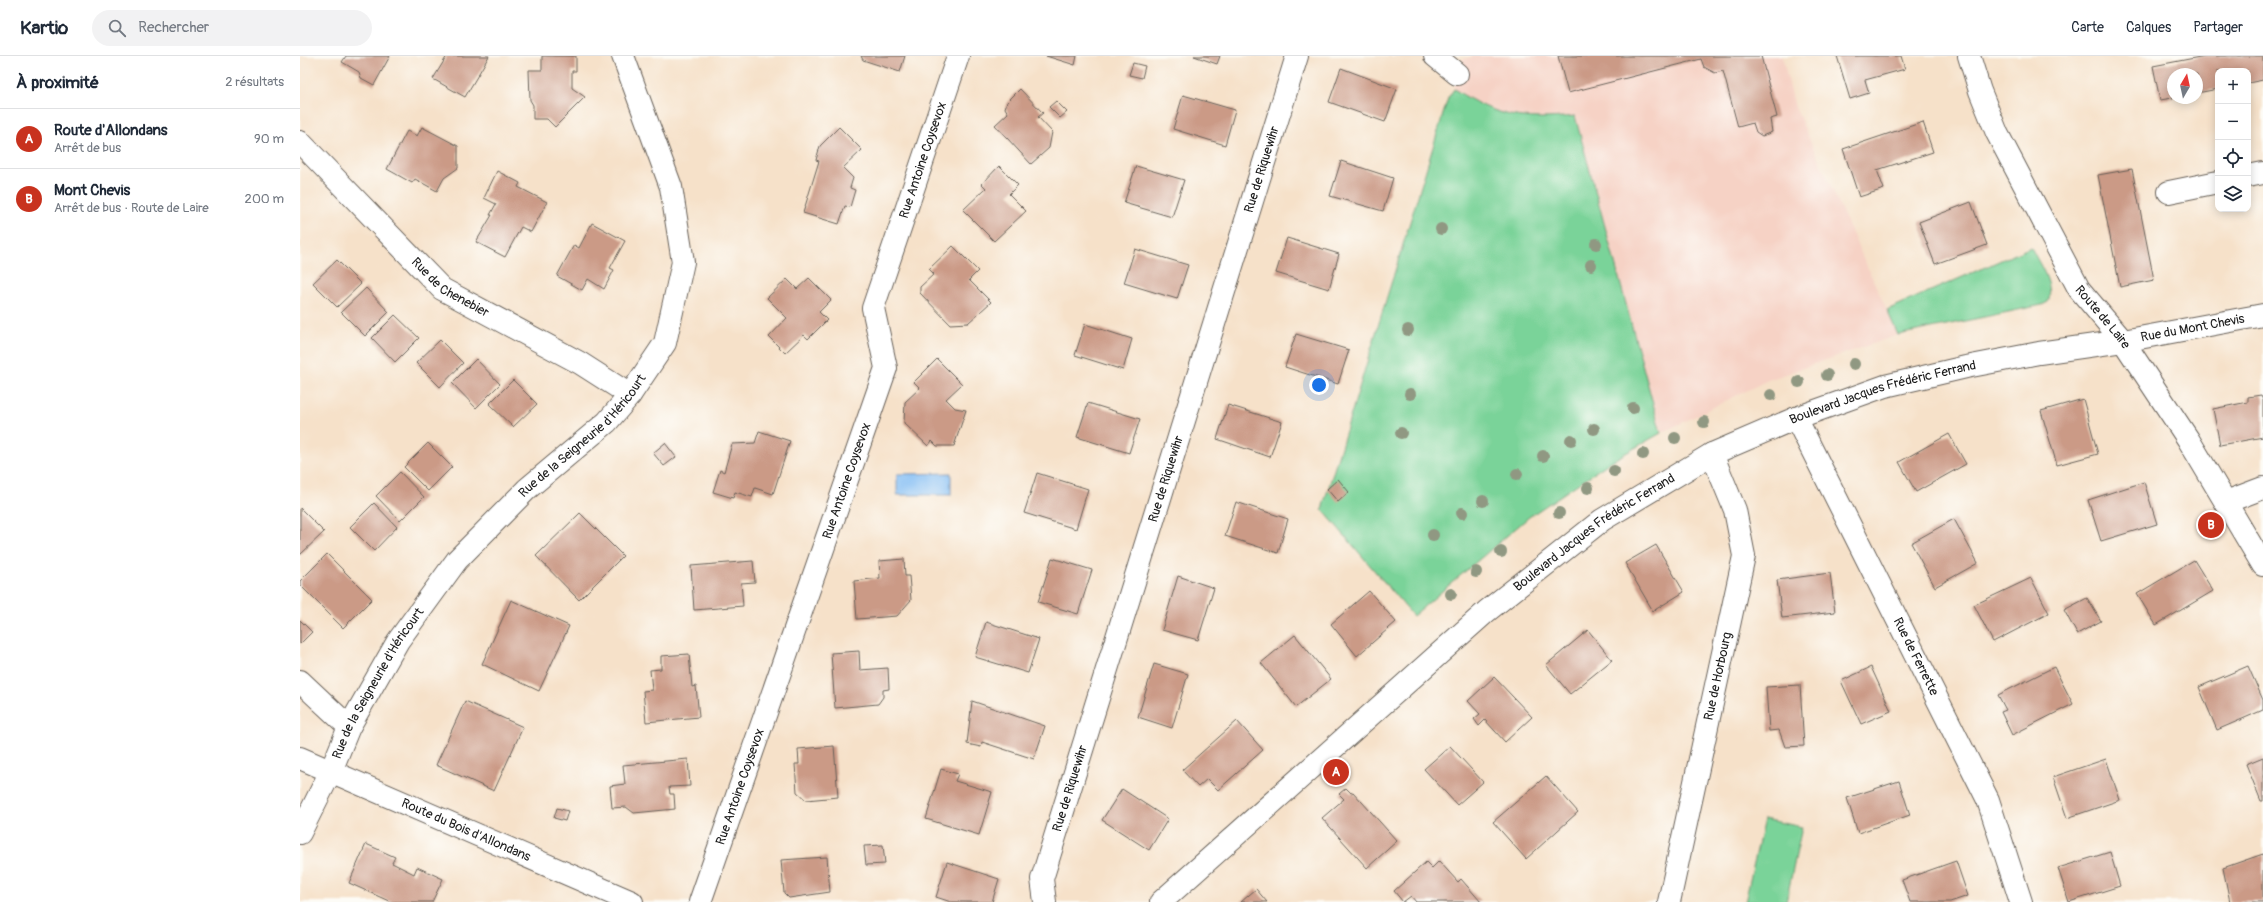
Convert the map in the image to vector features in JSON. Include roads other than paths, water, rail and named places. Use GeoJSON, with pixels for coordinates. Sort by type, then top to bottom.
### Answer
{"type":"FeatureCollection","features":[{"type":"Feature","properties":{"kind":"street","name":"Rue de la Seigneurie d'Héricourt"},"geometry":{"type":"LineString","coordinates":[[300,834],[331,772],[349,727],[398,641],[457,560],[527,489],[607,422],[630,395],[665,343],[683,262],[671,187],[623,56]]}},
{"type":"Feature","properties":{"kind":"street","name":"Rue Antoine Coysevox"},"geometry":{"type":"LineString","coordinates":[[700,902],[886,368],[873,308],[958,56]]}},
{"type":"Feature","properties":{"kind":"street","name":"Rue de Riquewihr"},"geometry":{"type":"LineString","coordinates":[[1045,902],[1042,879],[1297,56]]}},
{"type":"Feature","properties":{"kind":"street"},"geometry":{"type":"LineString","coordinates":[[1435,56],[1457,74]]}},
{"type":"Feature","properties":{"kind":"street","name":"Route de Laire"},"geometry":{"type":"LineString","coordinates":[[1969,56],[1980,91],[1997,133],[2078,288],[2122,341],[2226,502],[2263,565]]}},
{"type":"Feature","properties":{"kind":"street","name":"Rue de Chenebier"},"geometry":{"type":"LineString","coordinates":[[300,142],[442,289],[580,363],[630,395]]}},
{"type":"Feature","properties":{"kind":"street"},"geometry":{"type":"LineString","coordinates":[[2251,175],[2263,173]]}},
{"type":"Feature","properties":{"kind":"street"},"geometry":{"type":"LineString","coordinates":[[2169,192],[2215,183]]}},
{"type":"Feature","properties":{"kind":"street","name":"Rue du Mont Chevis"},"geometry":{"type":"LineString","coordinates":[[2122,341],[2263,315]]}},
{"type":"Feature","properties":{"kind":"street","name":"Boulevard Jacques Frédéric Ferrand"},"geometry":{"type":"LineString","coordinates":[[1161,902],[1487,611],[1602,520],[1712,454],[1796,418],[1885,386],[1966,367],[2122,341]]}},
{"type":"Feature","properties":{"kind":"street","name":"Rue de Ferrette"},"geometry":{"type":"LineString","coordinates":[[1796,418],[1988,800],[2021,902]]}},
{"type":"Feature","properties":{"kind":"street","name":"Rue de Horbourg"},"geometry":{"type":"LineString","coordinates":[[1669,902],[1744,556],[1735,510],[1712,454]]}},
{"type":"Feature","properties":{"kind":"street"},"geometry":{"type":"LineString","coordinates":[[2226,502],[2263,488]]}},
{"type":"Feature","properties":{"kind":"street"},"geometry":{"type":"LineString","coordinates":[[300,681],[349,727]]}},
{"type":"Feature","properties":{"kind":"street","name":"Route du Bois d'Allondans"},"geometry":{"type":"LineString","coordinates":[[300,758],[632,902]]}},
{"type":"Feature","properties":{"kind":"water"},"geometry":{"type":"Polygon","coordinates":[[[951,473],[951,495],[897,495],[897,474],[951,473]]]}},
{"type":"Feature","properties":{"kind":"place","name":"Mont Chevis"},"geometry":{"type":"Point","coordinates":[2211,525]}},
{"type":"Feature","properties":{"kind":"place","name":"Route d'Allondans"},"geometry":{"type":"Point","coordinates":[1336,772]}}]}
